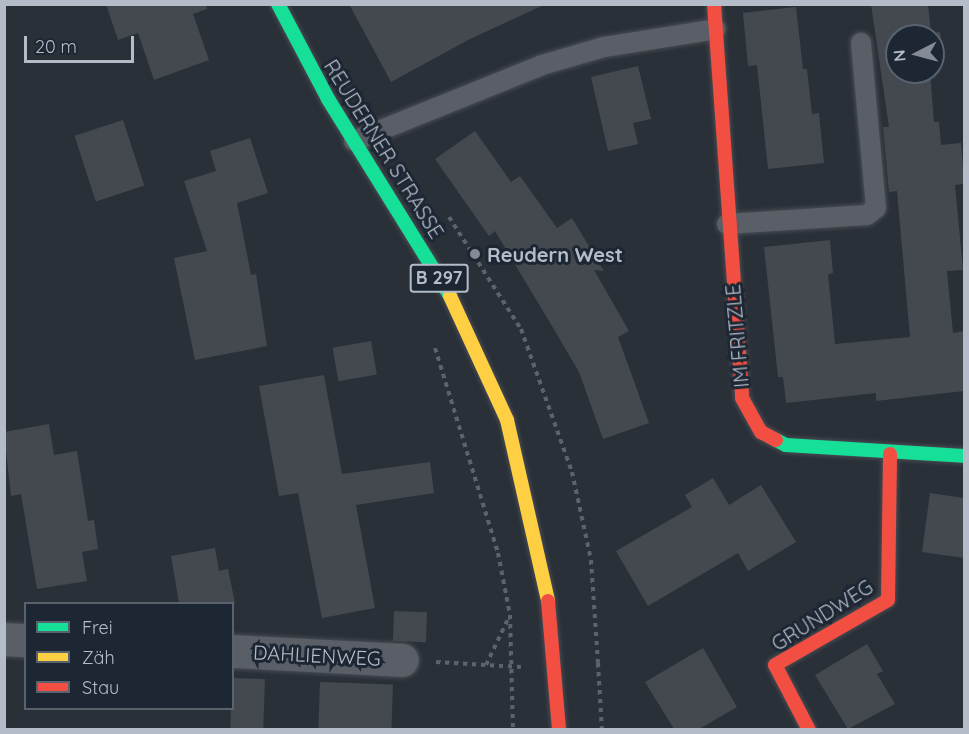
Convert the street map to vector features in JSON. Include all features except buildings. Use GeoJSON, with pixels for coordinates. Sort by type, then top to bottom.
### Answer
{"type":"FeatureCollection","features":[{"type":"Feature","properties":{"kind":"street","name":"REUDERNER STRASSE"},"geometry":{"type":"LineString","coordinates":[[278,4],[354,141],[420,242],[468,328],[507,420],[522,470],[545,578],[556,663],[560,729]]}},
{"type":"Feature","properties":{"kind":"street","name":"IM FRITZLE"},"geometry":{"type":"LineString","coordinates":[[714,4],[727,224],[742,398],[761,432],[786,445],[890,454],[964,456]]}},
{"type":"Feature","properties":{"kind":"street","name":"GRUNDWEG"},"geometry":{"type":"LineString","coordinates":[[809,729],[775,665],[888,600],[890,454]]}},
{"type":"Feature","properties":{"kind":"street"},"geometry":{"type":"LineString","coordinates":[[4,639],[24,640]]}},
{"type":"Feature","properties":{"kind":"street","name":"DAHLIENWEG"},"geometry":{"type":"LineString","coordinates":[[234,651],[402,660]]}},
{"type":"Feature","properties":{"kind":"lane"},"geometry":{"type":"LineString","coordinates":[[354,141],[542,65],[604,47],[716,28]]}},
{"type":"Feature","properties":{"kind":"lane"},"geometry":{"type":"LineString","coordinates":[[727,224],[867,215],[876,208],[861,43]]}},
{"type":"Feature","properties":{"kind":"path"},"geometry":{"type":"LineString","coordinates":[[432,339],[498,553],[510,615],[513,729]]}},
{"type":"Feature","properties":{"kind":"path"},"geometry":{"type":"LineString","coordinates":[[486,665],[510,615]]}},
{"type":"Feature","properties":{"kind":"path"},"geometry":{"type":"LineString","coordinates":[[402,660],[513,667]]}},
{"type":"Feature","properties":{"kind":"traffic: fast"},"geometry":{"type":"LineString","coordinates":[[278,4],[328,99],[450,296]]}},
{"type":"Feature","properties":{"kind":"traffic: fast"},"geometry":{"type":"LineString","coordinates":[[776,440],[786,445],[964,456]]}},
{"type":"Feature","properties":{"kind":"traffic: slow"},"geometry":{"type":"LineString","coordinates":[[450,296],[507,420],[548,601]]}},
{"type":"Feature","properties":{"kind":"traffic: jam"},"geometry":{"type":"LineString","coordinates":[[714,4],[742,398],[761,432],[776,440]]}},
{"type":"Feature","properties":{"kind":"traffic: jam"},"geometry":{"type":"LineString","coordinates":[[809,730],[775,665],[888,600],[890,454]]}},
{"type":"Feature","properties":{"kind":"traffic: jam"},"geometry":{"type":"LineString","coordinates":[[548,601],[559,730]]}},
{"type":"Feature","properties":{"kind":"place","name":"Reudern West"},"geometry":{"type":"Point","coordinates":[475,254]}}]}
